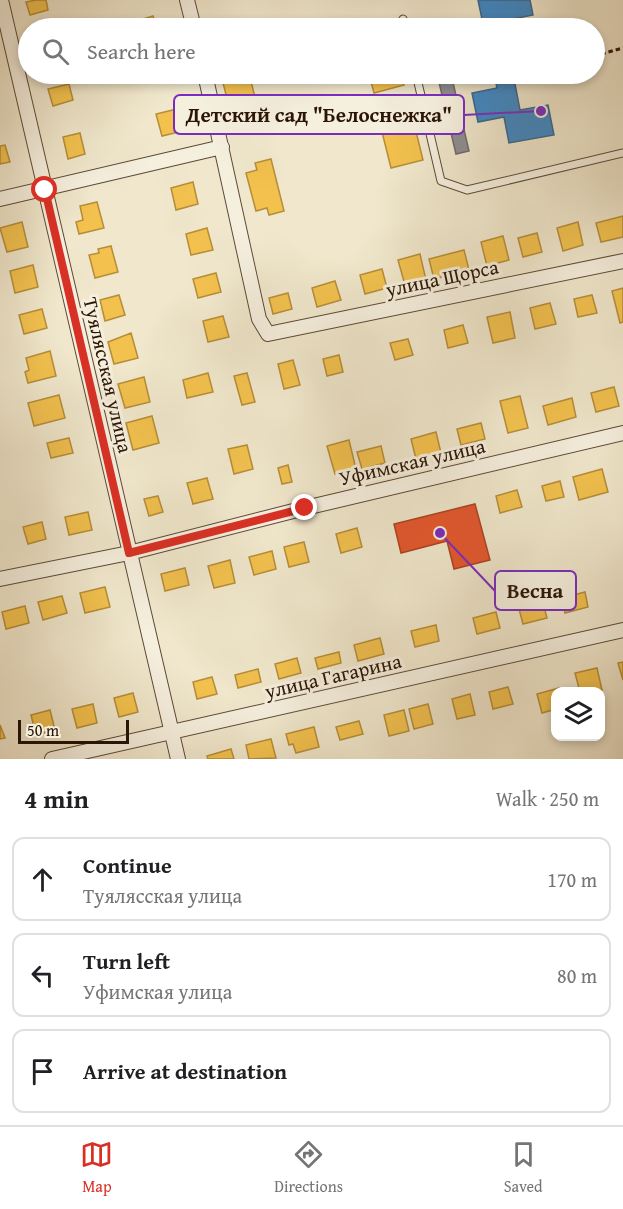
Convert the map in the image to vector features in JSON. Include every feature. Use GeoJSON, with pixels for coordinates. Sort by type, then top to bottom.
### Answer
{"type":"FeatureCollection","features":[{"type":"Feature","properties":{"kind":"street","name":"Туялясская улица"},"geometry":{"type":"LineString","coordinates":[[1,0],[18,73]]}},
{"type":"Feature","properties":{"kind":"street"},"geometry":{"type":"LineString","coordinates":[[188,0],[192,18]]}},
{"type":"Feature","properties":{"kind":"street","name":"Туялясская улица"},"geometry":{"type":"LineString","coordinates":[[20,84],[178,759]]}},
{"type":"Feature","properties":{"kind":"street"},"geometry":{"type":"LineString","coordinates":[[0,199],[222,147],[207,84]]}},
{"type":"Feature","properties":{"kind":"street","name":"улица Щорса"},"geometry":{"type":"LineString","coordinates":[[222,147],[260,319],[268,334],[623,261]]}},
{"type":"Feature","properties":{"kind":"street","name":"Уфимская улица"},"geometry":{"type":"LineString","coordinates":[[0,579],[129,553],[305,508],[623,433]]}},
{"type":"Feature","properties":{"kind":"street","name":"улица Гагарина"},"geometry":{"type":"LineString","coordinates":[[52,759],[172,734],[623,630]]}},
{"type":"Feature","properties":{"kind":"lane"},"geometry":{"type":"LineString","coordinates":[[418,84],[441,181],[467,190],[623,153]]}},
{"type":"Feature","properties":{"kind":"path"},"geometry":{"type":"LineString","coordinates":[[605,53],[623,48]]}},
{"type":"Feature","properties":{"kind":"building: Homes"},"geometry":{"type":"Polygon","coordinates":[[[46,0],[48,10],[30,15],[26,2],[46,0]]]}},
{"type":"Feature","properties":{"kind":"building: Homes"},"geometry":{"type":"Polygon","coordinates":[[[69,84],[73,100],[53,106],[48,89],[69,84]]]}},
{"type":"Feature","properties":{"kind":"building: Homes"},"geometry":{"type":"Polygon","coordinates":[[[223,84],[252,84],[260,116],[243,121],[241,112],[231,114],[223,84]]]}},
{"type":"Feature","properties":{"kind":"building: Homes"},"geometry":{"type":"Polygon","coordinates":[[[372,84],[404,84],[404,85],[374,93],[372,84]]]}},
{"type":"Feature","properties":{"kind":"building: Homes"},"geometry":{"type":"Polygon","coordinates":[[[177,109],[183,131],[162,136],[156,114],[177,109]]]}},
{"type":"Feature","properties":{"kind":"building: Homes"},"geometry":{"type":"Polygon","coordinates":[[[411,111],[423,160],[391,168],[379,120],[411,111]]]}},
{"type":"Feature","properties":{"kind":"building: Homes"},"geometry":{"type":"Polygon","coordinates":[[[80,133],[85,154],[68,159],[63,137],[80,133]]]}},
{"type":"Feature","properties":{"kind":"building: Homes"},"geometry":{"type":"Polygon","coordinates":[[[5,145],[10,162],[0,164],[0,146],[5,145]]]}},
{"type":"Feature","properties":{"kind":"building: Homes"},"geometry":{"type":"Polygon","coordinates":[[[271,159],[284,211],[269,215],[267,208],[256,211],[246,173],[257,170],[255,163],[271,159]]]}},
{"type":"Feature","properties":{"kind":"building: Homes"},"geometry":{"type":"Polygon","coordinates":[[[193,182],[198,204],[176,210],[171,188],[193,182]]]}},
{"type":"Feature","properties":{"kind":"building: Homes"},"geometry":{"type":"Polygon","coordinates":[[[97,202],[104,228],[79,234],[76,222],[83,220],[80,206],[97,202]]]}},
{"type":"Feature","properties":{"kind":"building: Homes"},"geometry":{"type":"Polygon","coordinates":[[[623,216],[623,237],[601,242],[596,223],[623,216]]]}},
{"type":"Feature","properties":{"kind":"building: Homes"},"geometry":{"type":"Polygon","coordinates":[[[22,222],[28,247],[7,252],[0,228],[22,222]]]}},
{"type":"Feature","properties":{"kind":"building: Homes"},"geometry":{"type":"Polygon","coordinates":[[[578,222],[583,245],[563,251],[557,228],[578,222]]]}},
{"type":"Feature","properties":{"kind":"building: Homes"},"geometry":{"type":"Polygon","coordinates":[[[207,228],[213,250],[191,255],[186,234],[207,228]]]}},
{"type":"Feature","properties":{"kind":"building: Homes"},"geometry":{"type":"Polygon","coordinates":[[[537,233],[542,252],[523,257],[518,238],[537,233]]]}},
{"type":"Feature","properties":{"kind":"building: Homes"},"geometry":{"type":"Polygon","coordinates":[[[503,236],[509,260],[487,266],[481,242],[503,236]]]}},
{"type":"Feature","properties":{"kind":"building: Homes"},"geometry":{"type":"Polygon","coordinates":[[[111,246],[118,272],[95,278],[89,255],[99,253],[98,249],[111,246]]]}},
{"type":"Feature","properties":{"kind":"building: Homes"},"geometry":{"type":"Polygon","coordinates":[[[464,250],[469,270],[434,279],[429,259],[464,250]]]}},
{"type":"Feature","properties":{"kind":"building: Homes"},"geometry":{"type":"Polygon","coordinates":[[[420,254],[426,280],[405,285],[398,260],[420,254]]]}},
{"type":"Feature","properties":{"kind":"building: Homes"},"geometry":{"type":"Polygon","coordinates":[[[33,265],[38,287],[15,293],[10,271],[33,265]]]}},
{"type":"Feature","properties":{"kind":"building: Homes"},"geometry":{"type":"Polygon","coordinates":[[[382,269],[387,288],[365,294],[360,275],[382,269]]]}},
{"type":"Feature","properties":{"kind":"building: Homes"},"geometry":{"type":"Polygon","coordinates":[[[216,273],[221,292],[198,298],[193,279],[216,273]]]}},
{"type":"Feature","properties":{"kind":"building: Homes"},"geometry":{"type":"Polygon","coordinates":[[[335,281],[341,300],[317,307],[312,288],[335,281]]]}},
{"type":"Feature","properties":{"kind":"building: Homes"},"geometry":{"type":"Polygon","coordinates":[[[623,288],[623,322],[620,323],[612,291],[623,288]]]}},
{"type":"Feature","properties":{"kind":"building: Homes"},"geometry":{"type":"Polygon","coordinates":[[[288,293],[292,309],[273,314],[269,298],[288,293]]]}},
{"type":"Feature","properties":{"kind":"building: Homes"},"geometry":{"type":"Polygon","coordinates":[[[119,295],[125,315],[105,321],[100,300],[119,295]]]}},
{"type":"Feature","properties":{"kind":"building: Homes"},"geometry":{"type":"Polygon","coordinates":[[[592,295],[597,313],[578,317],[574,299],[592,295]]]}},
{"type":"Feature","properties":{"kind":"building: Homes"},"geometry":{"type":"Polygon","coordinates":[[[550,303],[556,324],[535,329],[530,308],[550,303]]]}},
{"type":"Feature","properties":{"kind":"building: Homes"},"geometry":{"type":"Polygon","coordinates":[[[42,309],[47,328],[24,334],[19,315],[42,309]]]}},
{"type":"Feature","properties":{"kind":"building: Homes"},"geometry":{"type":"Polygon","coordinates":[[[510,312],[515,338],[493,343],[487,317],[510,312]]]}},
{"type":"Feature","properties":{"kind":"building: Homes"},"geometry":{"type":"Polygon","coordinates":[[[223,316],[229,337],[208,342],[203,321],[223,316]]]}},
{"type":"Feature","properties":{"kind":"building: Homes"},"geometry":{"type":"Polygon","coordinates":[[[463,325],[468,343],[448,348],[444,330],[463,325]]]}},
{"type":"Feature","properties":{"kind":"building: Homes"},"geometry":{"type":"Polygon","coordinates":[[[131,333],[138,358],[114,364],[108,342],[131,333]]]}},
{"type":"Feature","properties":{"kind":"building: Homes"},"geometry":{"type":"Polygon","coordinates":[[[408,339],[413,355],[395,360],[390,343],[408,339]]]}},
{"type":"Feature","properties":{"kind":"building: Homes"},"geometry":{"type":"Polygon","coordinates":[[[50,351],[56,376],[28,383],[25,372],[29,370],[26,358],[50,351]]]}},
{"type":"Feature","properties":{"kind":"building: Homes"},"geometry":{"type":"Polygon","coordinates":[[[339,355],[343,372],[327,376],[323,359],[339,355]]]}},
{"type":"Feature","properties":{"kind":"building: Homes"},"geometry":{"type":"Polygon","coordinates":[[[293,360],[300,385],[284,389],[278,364],[293,360]]]}},
{"type":"Feature","properties":{"kind":"building: Homes"},"geometry":{"type":"Polygon","coordinates":[[[208,373],[213,392],[187,398],[183,380],[208,373]]]}},
{"type":"Feature","properties":{"kind":"building: Homes"},"geometry":{"type":"Polygon","coordinates":[[[247,373],[255,402],[242,405],[234,376],[247,373]]]}},
{"type":"Feature","properties":{"kind":"building: Homes"},"geometry":{"type":"Polygon","coordinates":[[[144,377],[150,402],[125,408],[118,384],[144,377]]]}},
{"type":"Feature","properties":{"kind":"building: Homes"},"geometry":{"type":"Polygon","coordinates":[[[614,387],[619,406],[596,412],[591,393],[614,387]]]}},
{"type":"Feature","properties":{"kind":"building: Homes"},"geometry":{"type":"Polygon","coordinates":[[[59,395],[65,418],[34,426],[28,403],[59,395]]]}},
{"type":"Feature","properties":{"kind":"building: Homes"},"geometry":{"type":"Polygon","coordinates":[[[520,396],[528,428],[508,433],[500,401],[520,396]]]}},
{"type":"Feature","properties":{"kind":"building: Homes"},"geometry":{"type":"Polygon","coordinates":[[[572,398],[576,417],[548,425],[543,406],[572,398]]]}},
{"type":"Feature","properties":{"kind":"building: Homes"},"geometry":{"type":"Polygon","coordinates":[[[152,416],[159,443],[133,450],[126,423],[152,416]]]}},
{"type":"Feature","properties":{"kind":"building: Homes"},"geometry":{"type":"Polygon","coordinates":[[[481,423],[485,439],[461,445],[457,429],[481,423]]]}},
{"type":"Feature","properties":{"kind":"building: Homes"},"geometry":{"type":"Polygon","coordinates":[[[436,432],[441,453],[416,459],[411,439],[436,432]]]}},
{"type":"Feature","properties":{"kind":"building: Homes"},"geometry":{"type":"Polygon","coordinates":[[[69,438],[73,453],[51,458],[47,443],[69,438]]]}},
{"type":"Feature","properties":{"kind":"building: Homes"},"geometry":{"type":"Polygon","coordinates":[[[349,440],[356,469],[335,474],[327,446],[349,440]]]}},
{"type":"Feature","properties":{"kind":"building: Homes"},"geometry":{"type":"Polygon","coordinates":[[[247,445],[253,469],[234,474],[228,449],[247,445]]]}},
{"type":"Feature","properties":{"kind":"building: Homes"},"geometry":{"type":"Polygon","coordinates":[[[381,446],[385,463],[362,469],[357,452],[381,446]]]}},
{"type":"Feature","properties":{"kind":"building: Homes"},"geometry":{"type":"Polygon","coordinates":[[[288,465],[292,482],[282,484],[278,468],[288,465]]]}},
{"type":"Feature","properties":{"kind":"building: Homes"},"geometry":{"type":"Polygon","coordinates":[[[602,469],[608,492],[579,500],[573,477],[602,469]]]}},
{"type":"Feature","properties":{"kind":"building: Homes"},"geometry":{"type":"Polygon","coordinates":[[[207,478],[213,499],[193,504],[187,483],[207,478]]]}},
{"type":"Feature","properties":{"kind":"building: Homes"},"geometry":{"type":"Polygon","coordinates":[[[560,481],[564,497],[546,501],[542,486],[560,481]]]}},
{"type":"Feature","properties":{"kind":"building: Homes"},"geometry":{"type":"Polygon","coordinates":[[[517,490],[522,507],[500,513],[496,496],[517,490]]]}},
{"type":"Feature","properties":{"kind":"building: Homes"},"geometry":{"type":"Polygon","coordinates":[[[158,496],[163,512],[149,516],[144,499],[158,496]]]}},
{"type":"Feature","properties":{"kind":"building: Homes"},"geometry":{"type":"Polygon","coordinates":[[[88,512],[92,530],[69,535],[65,517],[88,512]]]}},
{"type":"Feature","properties":{"kind":"building: Homes"},"geometry":{"type":"Polygon","coordinates":[[[42,522],[46,539],[28,544],[23,527],[42,522]]]}},
{"type":"Feature","properties":{"kind":"building: Homes"},"geometry":{"type":"Polygon","coordinates":[[[357,528],[362,547],[341,553],[336,534],[357,528]]]}},
{"type":"Feature","properties":{"kind":"building: Homes"},"geometry":{"type":"Polygon","coordinates":[[[304,542],[309,562],[289,567],[284,547],[304,542]]]}},
{"type":"Feature","properties":{"kind":"building: Homes"},"geometry":{"type":"Polygon","coordinates":[[[272,551],[276,569],[254,575],[249,557],[272,551]]]}},
{"type":"Feature","properties":{"kind":"building: Homes"},"geometry":{"type":"Polygon","coordinates":[[[230,560],[235,583],[214,588],[208,566],[230,560]]]}},
{"type":"Feature","properties":{"kind":"building: Homes"},"geometry":{"type":"Polygon","coordinates":[[[185,568],[189,585],[165,591],[161,574],[185,568]]]}},
{"type":"Feature","properties":{"kind":"building: Homes"},"geometry":{"type":"Polygon","coordinates":[[[105,587],[110,607],[85,613],[80,593],[105,587]]]}},
{"type":"Feature","properties":{"kind":"building: Homes"},"geometry":{"type":"Polygon","coordinates":[[[585,592],[588,607],[565,613],[562,598],[585,592]]]}},
{"type":"Feature","properties":{"kind":"building: Homes"},"geometry":{"type":"Polygon","coordinates":[[[62,596],[67,613],[43,620],[38,602],[62,596]]]}},
{"type":"Feature","properties":{"kind":"building: Homes"},"geometry":{"type":"Polygon","coordinates":[[[543,603],[547,618],[523,624],[519,609],[543,603]]]}},
{"type":"Feature","properties":{"kind":"building: Homes"},"geometry":{"type":"Polygon","coordinates":[[[25,606],[29,623],[6,629],[2,612],[25,606]]]}},
{"type":"Feature","properties":{"kind":"building: Homes"},"geometry":{"type":"Polygon","coordinates":[[[496,612],[500,628],[477,634],[473,618],[496,612]]]}},
{"type":"Feature","properties":{"kind":"building: Homes"},"geometry":{"type":"Polygon","coordinates":[[[436,625],[439,641],[415,647],[411,631],[436,625]]]}},
{"type":"Feature","properties":{"kind":"building: Homes"},"geometry":{"type":"Polygon","coordinates":[[[380,638],[384,654],[358,661],[354,645],[380,638]]]}},
{"type":"Feature","properties":{"kind":"building: Homes"},"geometry":{"type":"Polygon","coordinates":[[[339,652],[341,663],[318,669],[315,658],[339,652]]]}},
{"type":"Feature","properties":{"kind":"building: Homes"},"geometry":{"type":"Polygon","coordinates":[[[297,658],[301,673],[279,679],[275,664],[297,658]]]}},
{"type":"Feature","properties":{"kind":"building: Homes"},"geometry":{"type":"Polygon","coordinates":[[[623,662],[623,680],[618,663],[623,662]]]}},
{"type":"Feature","properties":{"kind":"building: Homes"},"geometry":{"type":"Polygon","coordinates":[[[597,668],[601,687],[579,687],[575,673],[597,668]]]}},
{"type":"Feature","properties":{"kind":"building: Homes"},"geometry":{"type":"Polygon","coordinates":[[[258,669],[261,682],[238,688],[235,675],[258,669]]]}},
{"type":"Feature","properties":{"kind":"building: Homes"},"geometry":{"type":"Polygon","coordinates":[[[212,677],[217,694],[197,699],[193,682],[212,677]]]}},
{"type":"Feature","properties":{"kind":"building: Homes"},"geometry":{"type":"Polygon","coordinates":[[[508,687],[513,704],[493,709],[489,692],[508,687]]]}},
{"type":"Feature","properties":{"kind":"building: Homes"},"geometry":{"type":"Polygon","coordinates":[[[551,690],[551,710],[542,713],[537,694],[551,690]]]}},
{"type":"Feature","properties":{"kind":"building: Homes"},"geometry":{"type":"Polygon","coordinates":[[[133,693],[138,712],[119,717],[114,698],[133,693]]]}},
{"type":"Feature","properties":{"kind":"building: Homes"},"geometry":{"type":"Polygon","coordinates":[[[470,694],[475,715],[457,719],[452,699],[470,694]]]}},
{"type":"Feature","properties":{"kind":"building: Homes"},"geometry":{"type":"Polygon","coordinates":[[[93,704],[97,723],[77,728],[72,709],[93,704]]]}},
{"type":"Feature","properties":{"kind":"building: Homes"},"geometry":{"type":"Polygon","coordinates":[[[428,704],[433,724],[414,729],[409,709],[428,704]]]}},
{"type":"Feature","properties":{"kind":"building: Homes"},"geometry":{"type":"Polygon","coordinates":[[[50,710],[55,730],[36,735],[31,715],[50,710]]]}},
{"type":"Feature","properties":{"kind":"building: Homes"},"geometry":{"type":"Polygon","coordinates":[[[404,710],[409,731],[389,736],[384,715],[404,710]]]}},
{"type":"Feature","properties":{"kind":"building: Homes"},"geometry":{"type":"Polygon","coordinates":[[[359,721],[363,734],[340,740],[336,727],[359,721]]]}},
{"type":"Feature","properties":{"kind":"building: Homes"},"geometry":{"type":"Polygon","coordinates":[[[0,725],[5,738],[0,739],[0,725]]]}},
{"type":"Feature","properties":{"kind":"building: Homes"},"geometry":{"type":"Polygon","coordinates":[[[314,727],[319,747],[296,753],[293,744],[289,745],[286,734],[314,727]]]}},
{"type":"Feature","properties":{"kind":"building: Homes"},"geometry":{"type":"Polygon","coordinates":[[[271,739],[276,758],[249,759],[246,745],[271,739]]]}},
{"type":"Feature","properties":{"kind":"building: Homes"},"geometry":{"type":"Polygon","coordinates":[[[231,749],[234,759],[208,759],[207,756],[231,749]]]}},
{"type":"Feature","properties":{"kind":"building: Shops"},"geometry":{"type":"Polygon","coordinates":[[[475,504],[490,560],[454,569],[447,541],[401,553],[394,524],[475,504]]]}},
{"type":"Feature","properties":{"kind":"building: Schools"},"geometry":{"type":"Polygon","coordinates":[[[478,0],[530,0],[533,15],[518,18],[482,18],[478,0]]]}},
{"type":"Feature","properties":{"kind":"building: Schools"},"geometry":{"type":"Polygon","coordinates":[[[496,84],[515,84],[520,110],[548,105],[554,135],[509,143],[504,117],[478,122],[472,93],[497,88],[496,84]]]}},
{"type":"Feature","properties":{"kind":"building: Industry"},"geometry":{"type":"Polygon","coordinates":[[[439,84],[453,84],[469,151],[456,154],[439,84]]]}},
{"type":"Feature","properties":{"kind":"place","name":"Детский сад \"Белоснежка\""},"geometry":{"type":"Point","coordinates":[541,111]}},
{"type":"Feature","properties":{"kind":"place","name":"Весна"},"geometry":{"type":"Point","coordinates":[440,533]}},
{"type":"Feature","properties":{"kind":"route"},"geometry":{"type":"LineString","coordinates":[[45,190],[129,553],[305,508]]}}]}
